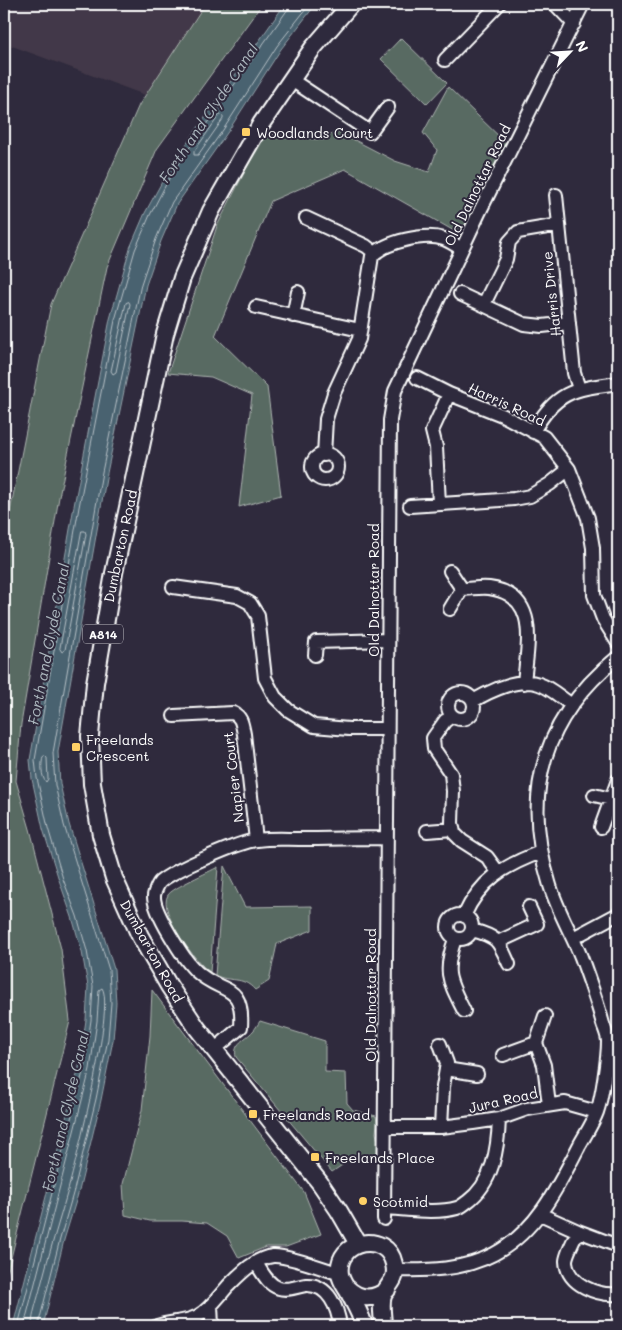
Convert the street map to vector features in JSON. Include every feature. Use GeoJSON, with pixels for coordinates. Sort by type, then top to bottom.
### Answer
{"type":"FeatureCollection","features":[{"type":"Feature","properties":{"kind":"main road","name":"Dumbarton Road"},"geometry":{"type":"LineString","coordinates":[[350,4],[313,48],[260,124],[226,182],[196,242],[177,294],[165,334],[114,573],[91,713],[91,767],[95,810],[114,878],[130,917],[155,962],[182,1006],[214,1050],[320,1183],[358,1244]]}},
{"type":"Feature","properties":{"kind":"main road"},"geometry":{"type":"LineString","coordinates":[[364,1326],[343,1281],[340,1264],[345,1254],[358,1244],[369,1242],[384,1248],[391,1256],[395,1270],[393,1281],[383,1301],[383,1326]]}},
{"type":"Feature","properties":{"kind":"main road"},"geometry":{"type":"LineString","coordinates":[[343,1281],[355,1295],[366,1298],[377,1296],[387,1290]]}},
{"type":"Feature","properties":{"kind":"street"},"geometry":{"type":"LineString","coordinates":[[445,60],[499,4]]}},
{"type":"Feature","properties":{"kind":"street"},"geometry":{"type":"LineString","coordinates":[[555,4],[574,24]]}},
{"type":"Feature","properties":{"kind":"street","name":"Old Dalnottar Road"},"geometry":{"type":"LineString","coordinates":[[499,1119],[499,1140],[493,1163],[487,1179],[477,1194],[458,1208],[384,1214],[390,420],[395,391],[462,249],[583,4]]}},
{"type":"Feature","properties":{"kind":"street"},"geometry":{"type":"LineString","coordinates":[[290,80],[370,132],[388,107]]}},
{"type":"Feature","properties":{"kind":"street","name":"Harris Drive"},"geometry":{"type":"LineString","coordinates":[[556,195],[574,373],[579,389]]}},
{"type":"Feature","properties":{"kind":"street"},"geometry":{"type":"LineString","coordinates":[[306,218],[335,238],[366,246],[375,253]]}},
{"type":"Feature","properties":{"kind":"street"},"geometry":{"type":"LineString","coordinates":[[484,304],[506,259],[509,242],[518,232],[559,225]]}},
{"type":"Feature","properties":{"kind":"street"},"geometry":{"type":"LineString","coordinates":[[324,455],[326,419],[334,393],[354,351],[360,330],[371,261],[375,253],[380,248],[393,243],[427,238],[443,239],[462,249]]}},
{"type":"Feature","properties":{"kind":"street"},"geometry":{"type":"LineString","coordinates":[[294,316],[298,292]]}},
{"type":"Feature","properties":{"kind":"street"},"geometry":{"type":"LineString","coordinates":[[460,294],[524,324],[542,326],[569,323]]}},
{"type":"Feature","properties":{"kind":"street"},"geometry":{"type":"LineString","coordinates":[[256,307],[360,330]]}},
{"type":"Feature","properties":{"kind":"street","name":"Harris Road"},"geometry":{"type":"LineString","coordinates":[[417,378],[449,394],[502,415],[544,437],[569,469],[588,518],[593,548],[594,595],[603,619],[618,643]]}},
{"type":"Feature","properties":{"kind":"street"},"geometry":{"type":"LineString","coordinates":[[534,432],[542,417],[552,405],[566,394],[579,389],[618,382]]}},
{"type":"Feature","properties":{"kind":"street"},"geometry":{"type":"LineString","coordinates":[[439,503],[436,447],[432,431],[449,394]]}},
{"type":"Feature","properties":{"kind":"street"},"geometry":{"type":"LineString","coordinates":[[410,506],[505,500],[530,496],[550,484],[569,469]]}},
{"type":"Feature","properties":{"kind":"street"},"geometry":{"type":"LineString","coordinates":[[450,571],[462,589]]}},
{"type":"Feature","properties":{"kind":"street"},"geometry":{"type":"LineString","coordinates":[[174,587],[238,596],[250,603],[258,616],[265,678],[275,697],[288,710],[314,726],[349,729],[387,729]]}},
{"type":"Feature","properties":{"kind":"street"},"geometry":{"type":"LineString","coordinates":[[462,589],[488,588],[505,592],[515,599],[525,614],[529,626],[524,683]]}},
{"type":"Feature","properties":{"kind":"street"},"geometry":{"type":"LineString","coordinates":[[450,609],[462,589]]}},
{"type":"Feature","properties":{"kind":"street"},"geometry":{"type":"LineString","coordinates":[[315,655],[316,642],[388,640]]}},
{"type":"Feature","properties":{"kind":"street"},"geometry":{"type":"LineString","coordinates":[[395,1270],[427,1271],[467,1264],[494,1255],[513,1242],[540,1214],[565,1173],[597,1112],[613,1041],[573,938],[549,884],[541,852],[536,808],[539,782],[546,752],[572,705],[589,682],[618,657]]}},
{"type":"Feature","properties":{"kind":"street"},"geometry":{"type":"LineString","coordinates":[[473,701],[490,691],[524,683],[537,683],[572,705]]}},
{"type":"Feature","properties":{"kind":"street"},"geometry":{"type":"LineString","coordinates":[[461,693],[470,697],[473,701],[472,712],[469,716],[460,719],[452,716],[448,706],[451,697],[461,693]]}},
{"type":"Feature","properties":{"kind":"street","name":"Napier Court"},"geometry":{"type":"LineString","coordinates":[[174,716],[233,713],[238,715],[242,722],[244,734],[256,840]]}},
{"type":"Feature","properties":{"kind":"street"},"geometry":{"type":"LineString","coordinates":[[452,716],[432,738],[434,749],[451,774],[454,833],[462,842],[487,857],[498,872]]}},
{"type":"Feature","properties":{"kind":"street"},"geometry":{"type":"LineString","coordinates":[[601,827],[618,780]]}},
{"type":"Feature","properties":{"kind":"street"},"geometry":{"type":"LineString","coordinates":[[594,794],[612,799]]}},
{"type":"Feature","properties":{"kind":"street"},"geometry":{"type":"LineString","coordinates":[[427,831],[453,829]]}},
{"type":"Feature","properties":{"kind":"street"},"geometry":{"type":"LineString","coordinates":[[214,1050],[241,1027],[242,1009],[238,998],[225,988],[214,984],[196,972],[182,956],[158,912],[154,896],[160,883],[181,870],[229,848],[256,840],[386,838]]}},
{"type":"Feature","properties":{"kind":"street"},"geometry":{"type":"LineString","coordinates":[[464,916],[480,888],[498,872],[515,862],[541,852]]}},
{"type":"Feature","properties":{"kind":"street"},"geometry":{"type":"LineString","coordinates":[[498,942],[537,924],[529,907]]}},
{"type":"Feature","properties":{"kind":"street"},"geometry":{"type":"LineString","coordinates":[[573,938],[618,914]]}},
{"type":"Feature","properties":{"kind":"street"},"geometry":{"type":"LineString","coordinates":[[455,916],[464,916],[470,920],[471,934],[464,939],[455,939],[448,930],[448,922],[455,916]]}},
{"type":"Feature","properties":{"kind":"street"},"geometry":{"type":"LineString","coordinates":[[472,930],[489,934],[498,942],[509,964]]}},
{"type":"Feature","properties":{"kind":"street"},"geometry":{"type":"LineString","coordinates":[[455,939],[448,957],[447,971],[464,1012]]}},
{"type":"Feature","properties":{"kind":"street"},"geometry":{"type":"LineString","coordinates":[[545,1016],[536,1043],[544,1065],[549,1105]]}},
{"type":"Feature","properties":{"kind":"street"},"geometry":{"type":"LineString","coordinates":[[503,1055],[536,1043]]}},
{"type":"Feature","properties":{"kind":"street"},"geometry":{"type":"LineString","coordinates":[[440,1044],[447,1063],[442,1087],[441,1127]]}},
{"type":"Feature","properties":{"kind":"street"},"geometry":{"type":"LineString","coordinates":[[446,1068],[477,1074]]}},
{"type":"Feature","properties":{"kind":"street","name":"Jura Road"},"geometry":{"type":"LineString","coordinates":[[385,1127],[441,1127],[499,1119],[527,1109],[565,1102],[597,1112]]}},
{"type":"Feature","properties":{"kind":"street"},"geometry":{"type":"LineString","coordinates":[[540,1214],[578,1231],[617,1242]]}},
{"type":"Feature","properties":{"kind":"street"},"geometry":{"type":"LineString","coordinates":[[578,1231],[566,1260],[570,1275],[582,1286],[608,1295],[618,1294]]}},
{"type":"Feature","properties":{"kind":"street"},"geometry":{"type":"LineString","coordinates":[[157,1326],[192,1323],[240,1274],[256,1263],[272,1256],[288,1258],[343,1281]]}},
{"type":"Feature","properties":{"kind":"street"},"geometry":{"type":"LineString","coordinates":[[256,1263],[267,1279],[278,1288],[286,1289],[309,1285],[322,1290],[334,1302],[340,1326]]}},
{"type":"Feature","properties":{"kind":"street"},"geometry":{"type":"LineString","coordinates":[[211,1305],[212,1326]]}},
{"type":"Feature","properties":{"kind":"shaded area"},"geometry":{"type":"Polygon","coordinates":[[[4,4],[205,4],[145,95],[4,43],[4,4]]]}},
{"type":"Feature","properties":{"kind":"green space"},"geometry":{"type":"Polygon","coordinates":[[[205,4],[262,4],[157,149],[107,267],[59,497],[21,724],[16,781],[61,949],[70,1021],[4,1286],[4,542],[51,304],[139,105],[205,4]]]}},
{"type":"Feature","properties":{"kind":"green space"},"geometry":{"type":"Polygon","coordinates":[[[401,38],[447,83],[427,104],[381,59],[401,38]]]}},
{"type":"Feature","properties":{"kind":"green space"},"geometry":{"type":"Polygon","coordinates":[[[448,87],[507,144],[463,236],[345,169],[271,201],[215,336],[267,387],[281,495],[239,507],[252,395],[211,377],[168,373],[217,226],[264,134],[323,140],[337,131],[395,161],[429,172],[437,150],[423,133],[448,87]]]}},
{"type":"Feature","properties":{"kind":"green space"},"geometry":{"type":"Polygon","coordinates":[[[224,866],[245,907],[312,906],[312,930],[277,944],[269,981],[255,990],[245,982],[215,975],[224,866]]]}},
{"type":"Feature","properties":{"kind":"green space"},"geometry":{"type":"Polygon","coordinates":[[[218,867],[210,972],[196,958],[180,936],[168,913],[166,903],[171,892],[218,867]]]}},
{"type":"Feature","properties":{"kind":"green space"},"geometry":{"type":"Polygon","coordinates":[[[152,990],[304,1192],[321,1234],[286,1247],[266,1247],[239,1258],[227,1236],[207,1223],[150,1221],[125,1215],[123,1184],[142,1110],[150,1036],[152,990]]]}},
{"type":"Feature","properties":{"kind":"green space"},"geometry":{"type":"Polygon","coordinates":[[[260,1021],[325,1041],[325,1072],[346,1073],[347,1103],[353,1110],[376,1116],[376,1133],[381,1155],[368,1160],[354,1157],[332,1172],[236,1057],[236,1048],[240,1042],[254,1030],[260,1021]]]}},
{"type":"Feature","properties":{"kind":"water"},"geometry":{"type":"Polygon","coordinates":[[[285,4],[316,4],[281,49],[227,133],[177,204],[161,241],[146,285],[107,473],[58,752],[60,784],[69,824],[114,969],[116,1003],[113,1040],[79,1191],[64,1240],[43,1326],[13,1326],[79,1067],[86,1020],[88,986],[82,952],[43,829],[32,779],[30,760],[74,506],[110,319],[130,248],[145,213],[169,169],[285,4]]]}},
{"type":"Feature","properties":{"kind":"place","name":"Woodlands Court"},"geometry":{"type":"Point","coordinates":[246,132]}},
{"type":"Feature","properties":{"kind":"place","name":"Freelands Crescent"},"geometry":{"type":"Point","coordinates":[76,747]}},
{"type":"Feature","properties":{"kind":"place","name":"Freelands Road"},"geometry":{"type":"Point","coordinates":[253,1114]}},
{"type":"Feature","properties":{"kind":"place","name":"Freelands Place"},"geometry":{"type":"Point","coordinates":[315,1157]}},
{"type":"Feature","properties":{"kind":"place","name":"Scotmid"},"geometry":{"type":"Point","coordinates":[363,1201]}},
{"type":"Feature","properties":{"kind":"water label","name":"Forth and Clyde Canal"},"geometry":{"type":"Point","coordinates":[208,113]}},
{"type":"Feature","properties":{"kind":"water label","name":"Forth and Clyde Canal"},"geometry":{"type":"Point","coordinates":[48,644]}},
{"type":"Feature","properties":{"kind":"water label","name":"Forth and Clyde Canal"},"geometry":{"type":"Point","coordinates":[65,1111]}}]}
